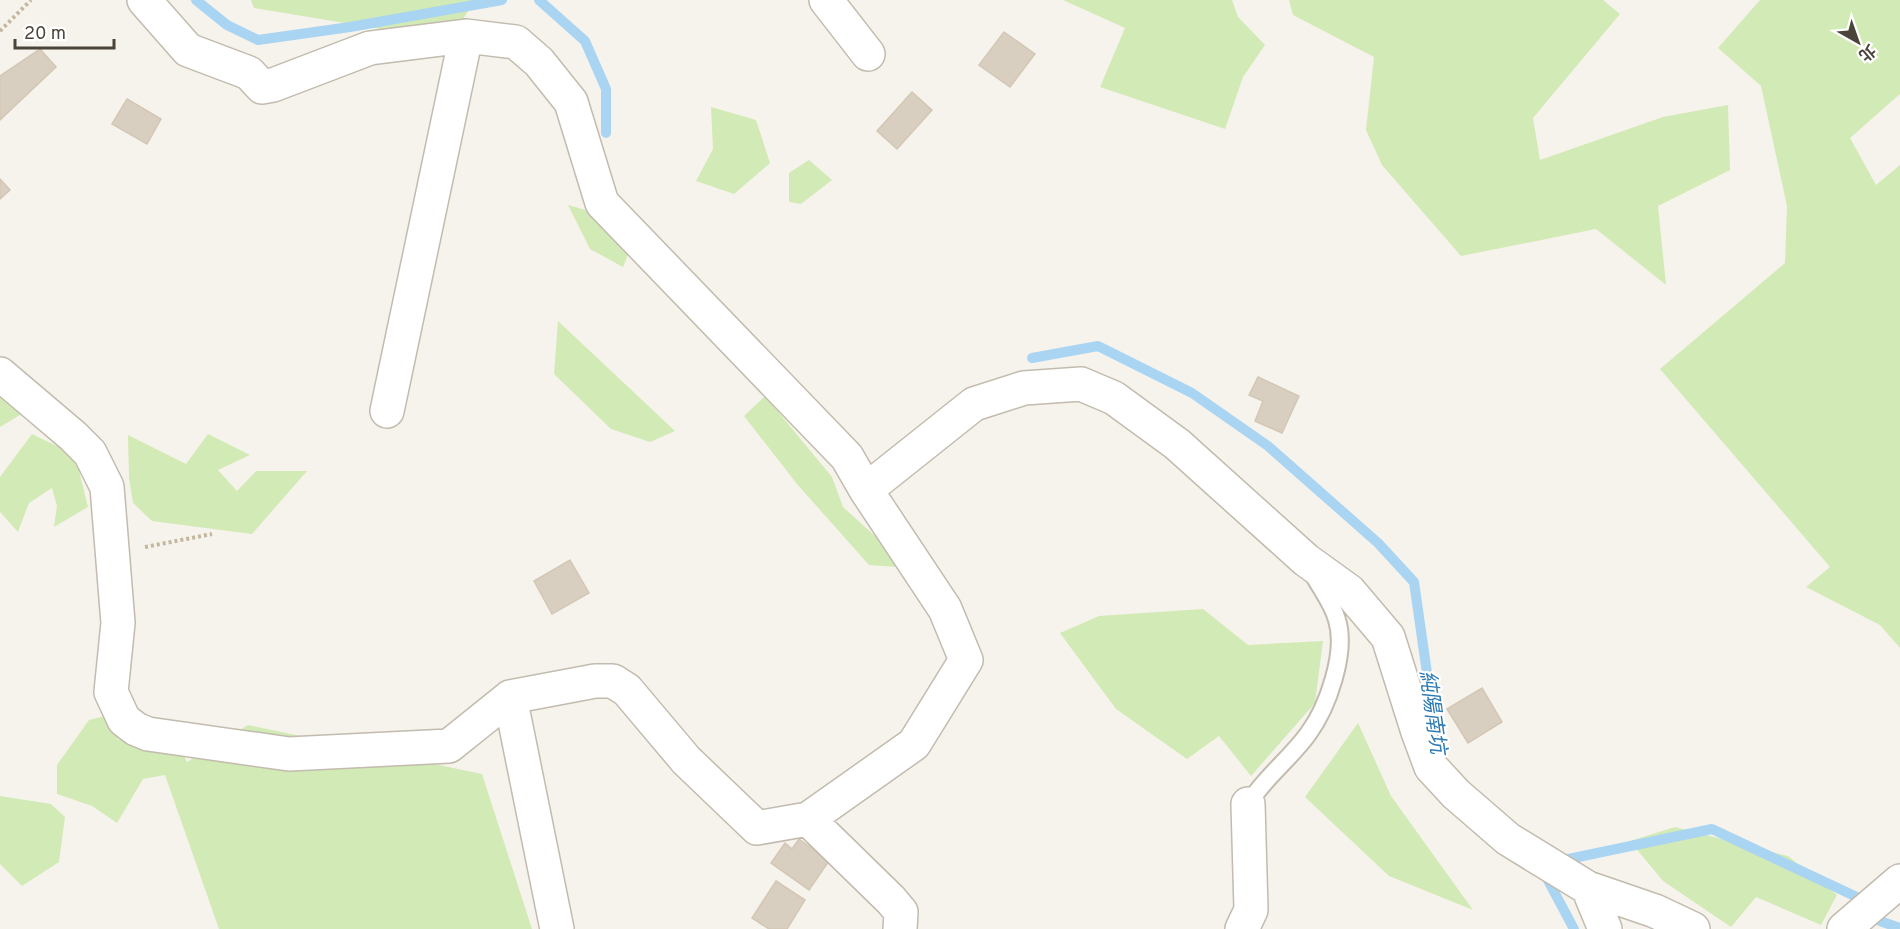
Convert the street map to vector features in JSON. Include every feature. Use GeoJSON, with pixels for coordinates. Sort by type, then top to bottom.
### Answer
{"type":"FeatureCollection","features":[{"type":"Feature","properties":{"kind":"street"},"geometry":{"type":"LineString","coordinates":[[0,374],[90,453],[107,486],[118,622],[111,692],[124,720],[148,734],[289,754],[449,746],[510,697],[595,681],[613,681],[627,690],[686,760],[757,828],[808,819],[914,744],[966,660],[945,609],[866,490],[847,457],[602,203],[571,102],[539,62],[516,42],[466,36],[370,48],[273,85],[262,87],[249,73],[188,50],[144,0]]}},
{"type":"Feature","properties":{"kind":"street"},"geometry":{"type":"LineString","coordinates":[[826,0],[868,54]]}},
{"type":"Feature","properties":{"kind":"street"},"geometry":{"type":"LineString","coordinates":[[387,411],[466,36]]}},
{"type":"Feature","properties":{"kind":"street"},"geometry":{"type":"LineString","coordinates":[[866,490],[974,404],[1024,388],[1081,384],[1114,398],[1177,444],[1306,560],[1349,591],[1388,637],[1431,766],[1456,794],[1508,839],[1588,888],[1655,911],[1693,929]]}},
{"type":"Feature","properties":{"kind":"street"},"geometry":{"type":"LineString","coordinates":[[510,697],[554,921],[558,929]]}},
{"type":"Feature","properties":{"kind":"street"},"geometry":{"type":"LineString","coordinates":[[1248,804],[1255,923]]}},
{"type":"Feature","properties":{"kind":"street"},"geometry":{"type":"LineString","coordinates":[[808,819],[896,906],[901,912],[900,929]]}},
{"type":"Feature","properties":{"kind":"street"},"geometry":{"type":"LineString","coordinates":[[1848,926],[1893,887]]}},
{"type":"Feature","properties":{"kind":"street"},"geometry":{"type":"LineString","coordinates":[[1588,888],[1605,929]]}},
{"type":"Feature","properties":{"kind":"lane"},"geometry":{"type":"LineString","coordinates":[[1248,804],[1260,786],[1308,735],[1322,712],[1338,663],[1340,638],[1337,619],[1306,560]]}},
{"type":"Feature","properties":{"kind":"path"},"geometry":{"type":"LineString","coordinates":[[0,31],[31,0]]}},
{"type":"Feature","properties":{"kind":"path"},"geometry":{"type":"LineString","coordinates":[[112,553],[212,534]]}},
{"type":"Feature","properties":{"kind":"green space"},"geometry":{"type":"Polygon","coordinates":[[[251,0],[476,0],[458,26],[399,32],[254,8],[251,0]]]}},
{"type":"Feature","properties":{"kind":"green space"},"geometry":{"type":"Polygon","coordinates":[[[1063,0],[1232,0],[1238,17],[1265,45],[1243,77],[1225,129],[1100,87],[1125,28],[1063,0]]]}},
{"type":"Feature","properties":{"kind":"green space"},"geometry":{"type":"Polygon","coordinates":[[[1289,0],[1603,0],[1620,14],[1533,118],[1540,160],[1663,117],[1728,105],[1730,170],[1658,206],[1666,285],[1596,229],[1461,256],[1382,165],[1366,130],[1374,57],[1293,15],[1289,0]]]}},
{"type":"Feature","properties":{"kind":"green space"},"geometry":{"type":"Polygon","coordinates":[[[1760,0],[1900,0],[1900,94],[1850,138],[1876,185],[1900,165],[1900,648],[1880,625],[1806,587],[1830,567],[1660,369],[1785,263],[1787,206],[1761,86],[1718,48],[1760,0]]]}},
{"type":"Feature","properties":{"kind":"green space"},"geometry":{"type":"Polygon","coordinates":[[[711,107],[756,120],[770,163],[734,194],[696,181],[713,149],[711,107]]]}},
{"type":"Feature","properties":{"kind":"green space"},"geometry":{"type":"Polygon","coordinates":[[[809,160],[832,180],[801,204],[789,202],[789,173],[809,160]]]}},
{"type":"Feature","properties":{"kind":"green space"},"geometry":{"type":"Polygon","coordinates":[[[568,205],[596,213],[629,252],[623,267],[590,249],[568,205]]]}},
{"type":"Feature","properties":{"kind":"green space"},"geometry":{"type":"Polygon","coordinates":[[[558,321],[675,431],[650,442],[611,429],[554,374],[558,321]]]}},
{"type":"Feature","properties":{"kind":"green space"},"geometry":{"type":"Polygon","coordinates":[[[0,378],[34,381],[40,408],[20,415],[0,427],[0,378]]]}},
{"type":"Feature","properties":{"kind":"green space"},"geometry":{"type":"Polygon","coordinates":[[[765,396],[832,477],[843,507],[875,536],[896,567],[869,565],[797,484],[744,416],[765,396]]]}},
{"type":"Feature","properties":{"kind":"green space"},"geometry":{"type":"Polygon","coordinates":[[[32,434],[75,455],[88,507],[54,527],[57,506],[52,488],[29,503],[18,532],[0,512],[0,477],[32,434]]]}},
{"type":"Feature","properties":{"kind":"green space"},"geometry":{"type":"Polygon","coordinates":[[[208,434],[250,455],[218,470],[237,491],[256,471],[307,471],[252,534],[152,521],[133,503],[129,478],[128,435],[186,464],[208,434]]]}},
{"type":"Feature","properties":{"kind":"green space"},"geometry":{"type":"Polygon","coordinates":[[[1203,609],[1248,645],[1323,641],[1315,703],[1251,776],[1219,736],[1187,759],[1116,709],[1060,633],[1099,616],[1203,609]]]}},
{"type":"Feature","properties":{"kind":"green space"},"geometry":{"type":"Polygon","coordinates":[[[133,709],[117,740],[166,723],[187,762],[248,725],[482,774],[532,929],[219,929],[165,775],[143,779],[117,823],[92,806],[57,794],[57,765],[89,720],[133,709]]]}},
{"type":"Feature","properties":{"kind":"green space"},"geometry":{"type":"Polygon","coordinates":[[[1358,723],[1391,796],[1473,910],[1389,876],[1305,797],[1358,723]]]}},
{"type":"Feature","properties":{"kind":"green space"},"geometry":{"type":"Polygon","coordinates":[[[0,796],[51,804],[65,817],[59,862],[22,886],[0,864],[0,796]]]}},
{"type":"Feature","properties":{"kind":"green space"},"geometry":{"type":"Polygon","coordinates":[[[1675,827],[1788,856],[1837,895],[1821,925],[1756,897],[1731,927],[1663,881],[1630,841],[1675,827]]]}},
{"type":"Feature","properties":{"kind":"building"},"geometry":{"type":"Polygon","coordinates":[[[1004,32],[1035,54],[1010,87],[979,65],[1004,32]]]}},
{"type":"Feature","properties":{"kind":"building"},"geometry":{"type":"Polygon","coordinates":[[[40,49],[56,67],[0,120],[0,76],[40,49]]]}},
{"type":"Feature","properties":{"kind":"building"},"geometry":{"type":"Polygon","coordinates":[[[912,92],[932,110],[897,149],[877,131],[912,92]]]}},
{"type":"Feature","properties":{"kind":"building"},"geometry":{"type":"Polygon","coordinates":[[[127,99],[161,119],[147,144],[112,124],[127,99]]]}},
{"type":"Feature","properties":{"kind":"building"},"geometry":{"type":"Polygon","coordinates":[[[0,179],[10,190],[0,199],[0,179]]]}},
{"type":"Feature","properties":{"kind":"building"},"geometry":{"type":"Polygon","coordinates":[[[1258,377],[1299,396],[1282,433],[1255,421],[1263,401],[1249,395],[1258,377]]]}},
{"type":"Feature","properties":{"kind":"building"},"geometry":{"type":"Polygon","coordinates":[[[570,560],[589,593],[552,614],[534,581],[570,560]]]}},
{"type":"Feature","properties":{"kind":"building"},"geometry":{"type":"Polygon","coordinates":[[[1482,688],[1502,722],[1468,743],[1447,709],[1482,688]]]}},
{"type":"Feature","properties":{"kind":"building"},"geometry":{"type":"Polygon","coordinates":[[[799,839],[829,861],[809,890],[771,863],[785,843],[792,849],[799,839]]]}},
{"type":"Feature","properties":{"kind":"building"},"geometry":{"type":"Polygon","coordinates":[[[776,881],[805,900],[787,929],[769,929],[752,918],[776,881]]]}},
{"type":"Feature","properties":{"kind":"waterway"},"geometry":{"type":"LineString","coordinates":[[196,0],[227,25],[258,40],[350,27],[502,0]]}},
{"type":"Feature","properties":{"kind":"waterway"},"geometry":{"type":"LineString","coordinates":[[539,0],[585,41],[606,89],[606,133]]}},
{"type":"Feature","properties":{"kind":"waterway","name":"純陽南坑"},"geometry":{"type":"LineString","coordinates":[[1032,358],[1098,346],[1192,393],[1268,446],[1378,543],[1414,582],[1437,743]]}},
{"type":"Feature","properties":{"kind":"waterway","name":"純陽南坑"},"geometry":{"type":"LineString","coordinates":[[1559,861],[1712,829],[1861,899],[1880,921],[1900,928]]}},
{"type":"Feature","properties":{"kind":"waterway"},"geometry":{"type":"LineString","coordinates":[[1543,871],[1574,929]]}}]}
